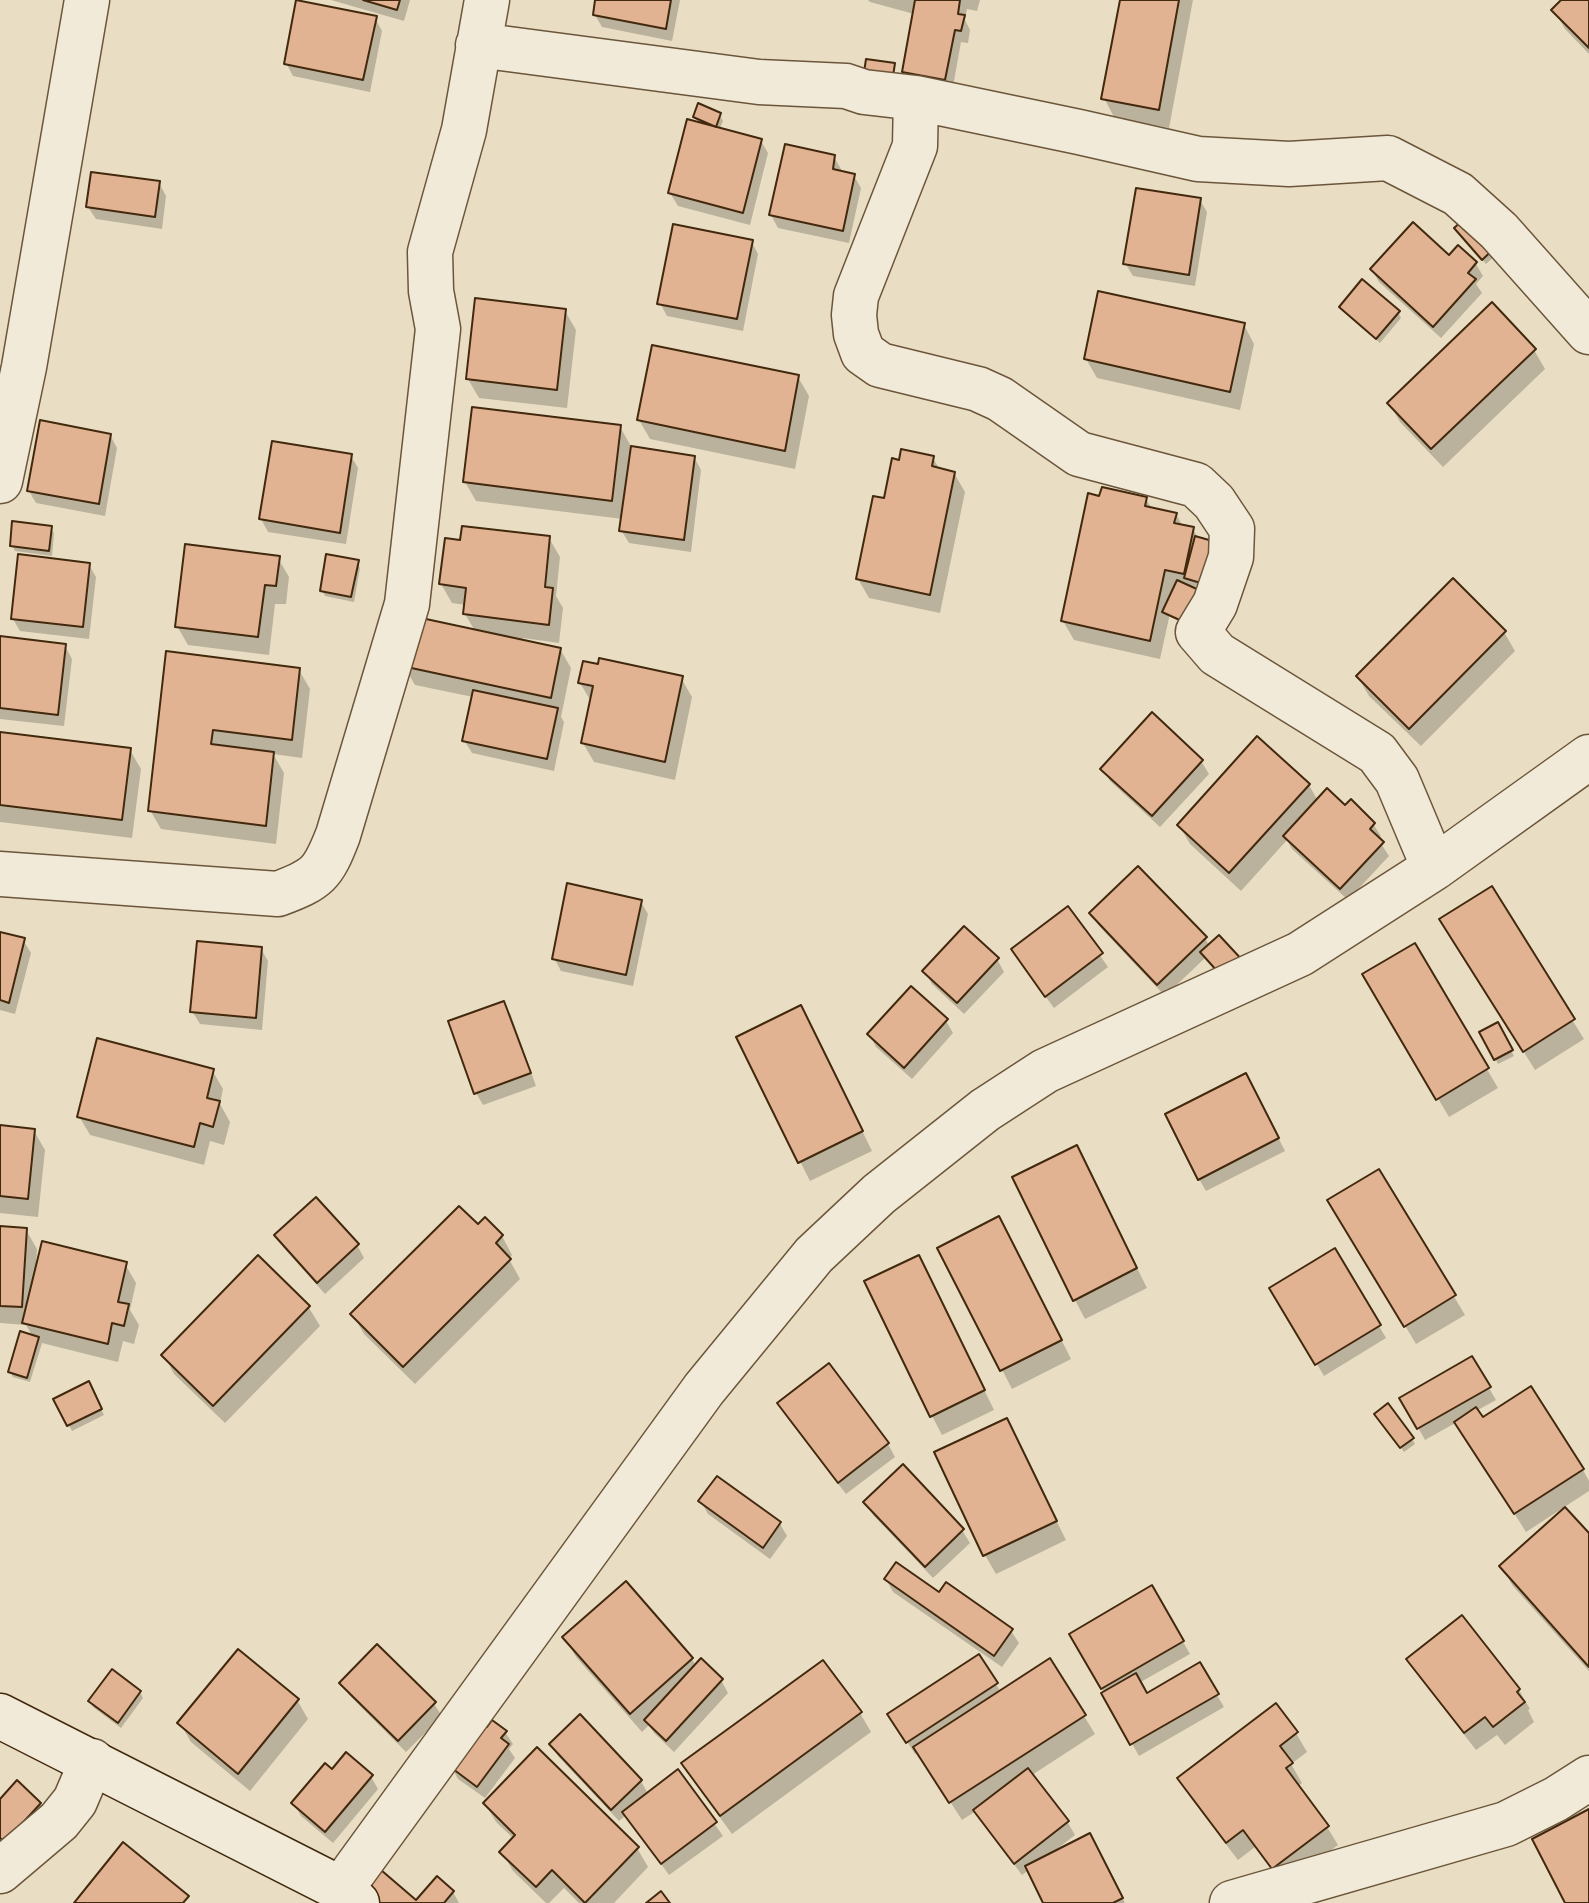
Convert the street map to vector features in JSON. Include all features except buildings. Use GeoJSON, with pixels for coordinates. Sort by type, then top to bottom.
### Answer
{"type":"FeatureCollection","features":[{"type":"Feature","properties":{"kind":"street"},"geometry":{"type":"LineString","coordinates":[[0,481],[12,364],[87,0]]}},
{"type":"Feature","properties":{"kind":"street"},"geometry":{"type":"LineString","coordinates":[[0,874],[278,894],[305,884],[327,865],[407,604],[438,329],[431,291],[430,252],[464,130],[487,0]]}},
{"type":"Feature","properties":{"kind":"street"},"geometry":{"type":"LineString","coordinates":[[478,45],[759,82],[846,86],[864,92],[916,98],[1198,159],[1289,164],[1388,158],[1458,194],[1499,231],[1589,332]]}},
{"type":"Feature","properties":{"kind":"street"},"geometry":{"type":"LineString","coordinates":[[916,98],[915,146],[856,296],[856,334],[863,353],[880,365],[978,389],[1000,399],[1079,454],[1196,485],[1214,502],[1232,529],[1231,557],[1215,604],[1198,632],[1217,654],[1377,753],[1397,780],[1434,868]]}},
{"type":"Feature","properties":{"kind":"street"},"geometry":{"type":"LineString","coordinates":[[0,1716],[349,1896],[704,1389],[814,1255],[879,1194],[985,1110],[1045,1071],[1300,954],[1434,868],[1589,757]]}},
{"type":"Feature","properties":{"kind":"street"},"geometry":{"type":"LineString","coordinates":[[0,1871],[59,1821],[75,1801],[92,1761]]}},
{"type":"Feature","properties":{"kind":"street"},"geometry":{"type":"LineString","coordinates":[[1232,1903],[1506,1824],[1589,1778]]}}]}
